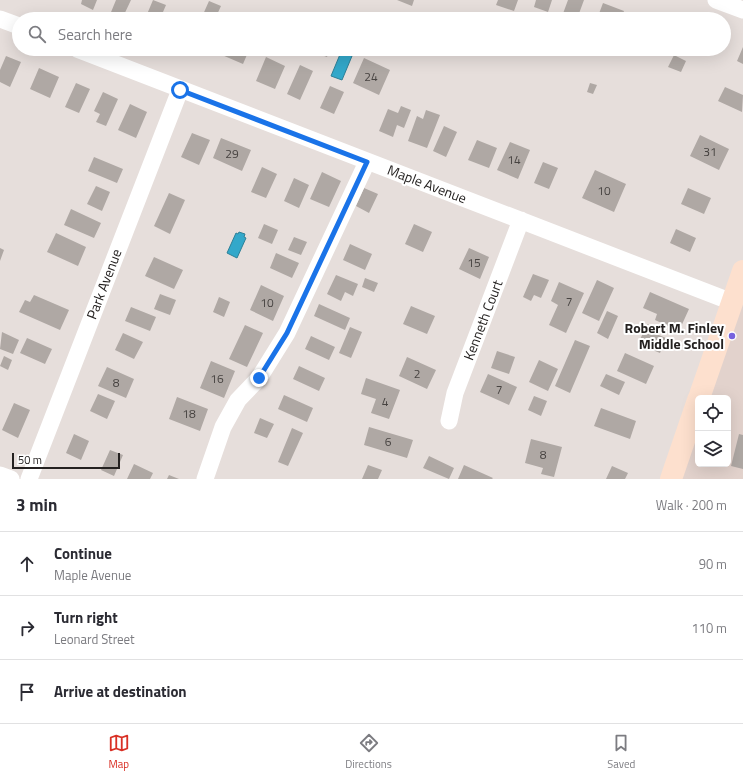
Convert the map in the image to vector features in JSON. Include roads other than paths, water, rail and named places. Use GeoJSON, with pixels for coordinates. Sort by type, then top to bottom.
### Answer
{"type":"FeatureCollection","features":[{"type":"Feature","properties":{"kind":"street"},"geometry":{"type":"LineString","coordinates":[[716,0],[743,10]]}},
{"type":"Feature","properties":{"kind":"street"},"geometry":{"type":"LineString","coordinates":[[0,19],[12,23]]}},
{"type":"Feature","properties":{"kind":"street","name":"Maple Avenue"},"geometry":{"type":"LineString","coordinates":[[95,56],[732,302]]}},
{"type":"Feature","properties":{"kind":"street","name":"Park Avenue"},"geometry":{"type":"LineString","coordinates":[[29,479],[180,90]]}},
{"type":"Feature","properties":{"kind":"street"},"geometry":{"type":"LineString","coordinates":[[206,479],[223,427],[238,400],[259,378],[287,333],[367,162]]}},
{"type":"Feature","properties":{"kind":"street","name":"Kenneth Court"},"geometry":{"type":"LineString","coordinates":[[449,421],[455,393],[521,220]]}},
{"type":"Feature","properties":{"kind":"street"},"geometry":{"type":"LineString","coordinates":[[699,395],[743,271]]}},
{"type":"Feature","properties":{"kind":"street"},"geometry":{"type":"LineString","coordinates":[[671,479],[695,408]]}},
{"type":"Feature","properties":{"kind":"street"},"geometry":{"type":"LineString","coordinates":[[0,475],[11,479]]}},
{"type":"Feature","properties":{"kind":"water"},"geometry":{"type":"Polygon","coordinates":[[[339,56],[352,56],[342,80],[331,76],[339,56]]]}},
{"type":"Feature","properties":{"kind":"water"},"geometry":{"type":"Polygon","coordinates":[[[239,232],[245,234],[244,237],[246,238],[237,258],[227,253],[236,233],[238,234],[239,232]]]}},
{"type":"Feature","properties":{"kind":"place","name":"Robert M. Finley Middle School"},"geometry":{"type":"Point","coordinates":[732,336]}}]}
